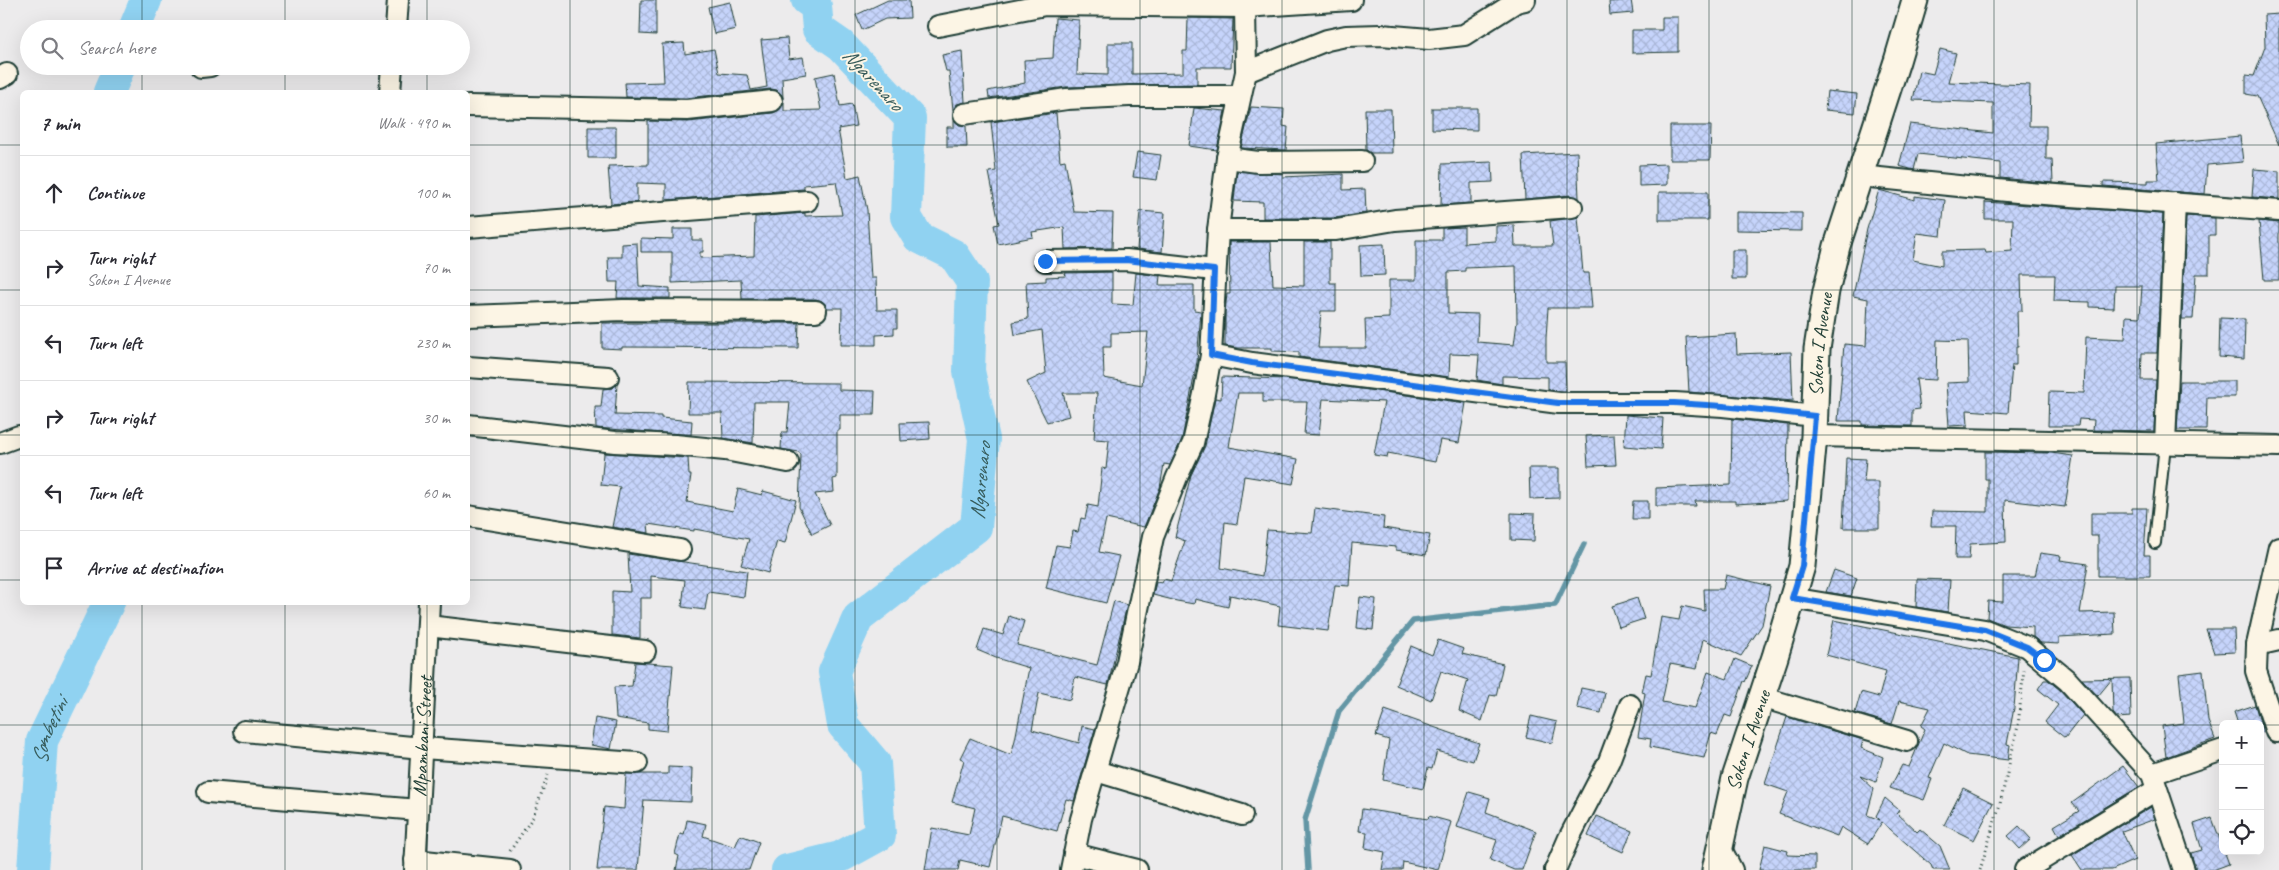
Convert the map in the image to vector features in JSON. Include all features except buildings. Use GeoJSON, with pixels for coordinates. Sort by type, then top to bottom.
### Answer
{"type":"FeatureCollection","features":[{"type":"Feature","properties":{"kind":"street"},"geometry":{"type":"LineString","coordinates":[[397,20],[398,0]]}},
{"type":"Feature","properties":{"kind":"street"},"geometry":{"type":"LineString","coordinates":[[938,26],[1008,10],[1045,5],[1246,7],[1351,0]]}},
{"type":"Feature","properties":{"kind":"street"},"geometry":{"type":"LineString","coordinates":[[1246,72],[1327,40],[1346,36],[1381,35],[1429,39],[1464,35],[1516,2],[1525,0]]}},
{"type":"Feature","properties":{"kind":"street","name":"Sokon I Avenue"},"geometry":{"type":"LineString","coordinates":[[1715,870],[1734,778],[1762,697],[1802,566],[1814,426],[1817,349],[1826,292],[1837,246],[1897,62],[1914,0]]}},
{"type":"Feature","properties":{"kind":"street"},"geometry":{"type":"LineString","coordinates":[[1137,870],[1072,862],[1127,662],[1153,537],[1176,477],[1193,443],[1211,355],[1214,270],[1218,230],[1228,158],[1246,72],[1246,7]]}},
{"type":"Feature","properties":{"kind":"street"},"geometry":{"type":"LineString","coordinates":[[390,90],[391,75]]}},
{"type":"Feature","properties":{"kind":"street"},"geometry":{"type":"LineString","coordinates":[[964,114],[1067,99],[1128,96],[1240,96]]}},
{"type":"Feature","properties":{"kind":"street"},"geometry":{"type":"LineString","coordinates":[[470,106],[687,110],[772,101]]}},
{"type":"Feature","properties":{"kind":"street"},"geometry":{"type":"LineString","coordinates":[[1228,158],[1258,162],[1362,161]]}},
{"type":"Feature","properties":{"kind":"street"},"geometry":{"type":"LineString","coordinates":[[1860,176],[2017,192],[2279,211]]}},
{"type":"Feature","properties":{"kind":"street"},"geometry":{"type":"LineString","coordinates":[[470,227],[807,201]]}},
{"type":"Feature","properties":{"kind":"street"},"geometry":{"type":"LineString","coordinates":[[2165,444],[2175,204]]}},
{"type":"Feature","properties":{"kind":"street"},"geometry":{"type":"LineString","coordinates":[[1218,230],[1336,230],[1394,220],[1572,207]]}},
{"type":"Feature","properties":{"kind":"street"},"geometry":{"type":"LineString","coordinates":[[1045,261],[1126,260],[1214,270]]}},
{"type":"Feature","properties":{"kind":"street"},"geometry":{"type":"LineString","coordinates":[[470,316],[623,310],[816,312]]}},
{"type":"Feature","properties":{"kind":"street"},"geometry":{"type":"LineString","coordinates":[[1211,355],[1272,366],[1558,403],[1704,405],[1814,426],[2165,444],[2279,446]]}},
{"type":"Feature","properties":{"kind":"street"},"geometry":{"type":"LineString","coordinates":[[470,367],[608,377]]}},
{"type":"Feature","properties":{"kind":"street"},"geometry":{"type":"LineString","coordinates":[[470,425],[615,442],[692,446],[788,462]]}},
{"type":"Feature","properties":{"kind":"street"},"geometry":{"type":"LineString","coordinates":[[0,443],[20,436]]}},
{"type":"Feature","properties":{"kind":"street"},"geometry":{"type":"LineString","coordinates":[[470,516],[680,550]]}},
{"type":"Feature","properties":{"kind":"street"},"geometry":{"type":"LineString","coordinates":[[2272,734],[2256,671],[2257,645],[2279,547]]}},
{"type":"Feature","properties":{"kind":"street"},"geometry":{"type":"LineString","coordinates":[[1792,598],[1985,630],[2027,647],[2068,680],[2154,782],[2184,870]]}},
{"type":"Feature","properties":{"kind":"street","name":"Mpambani Street"},"geometry":{"type":"LineString","coordinates":[[415,865],[429,605]]}},
{"type":"Feature","properties":{"kind":"street"},"geometry":{"type":"LineString","coordinates":[[428,626],[645,651]]}},
{"type":"Feature","properties":{"kind":"street"},"geometry":{"type":"LineString","coordinates":[[2257,645],[2279,640]]}},
{"type":"Feature","properties":{"kind":"street"},"geometry":{"type":"LineString","coordinates":[[1762,697],[1907,740]]}},
{"type":"Feature","properties":{"kind":"street"},"geometry":{"type":"LineString","coordinates":[[1555,870],[1569,838],[1609,761],[1630,705]]}},
{"type":"Feature","properties":{"kind":"street"},"geometry":{"type":"LineString","coordinates":[[244,731],[422,748],[637,763]]}},
{"type":"Feature","properties":{"kind":"street"},"geometry":{"type":"LineString","coordinates":[[2025,870],[2154,782],[2219,752]]}},
{"type":"Feature","properties":{"kind":"street"},"geometry":{"type":"LineString","coordinates":[[1096,771],[1242,815]]}},
{"type":"Feature","properties":{"kind":"street"},"geometry":{"type":"LineString","coordinates":[[208,792],[418,810]]}},
{"type":"Feature","properties":{"kind":"street"},"geometry":{"type":"LineString","coordinates":[[1719,845],[1732,870]]}},
{"type":"Feature","properties":{"kind":"street"},"geometry":{"type":"LineString","coordinates":[[415,865],[504,869]]}},
{"type":"Feature","properties":{"kind":"lane"},"geometry":{"type":"LineString","coordinates":[[2156,543],[2165,444]]}},
{"type":"Feature","properties":{"kind":"path"},"geometry":{"type":"LineString","coordinates":[[1980,870],[2000,804],[2018,726],[2027,647]]}},
{"type":"Feature","properties":{"kind":"path"},"geometry":{"type":"LineString","coordinates":[[504,869],[533,817],[543,792],[552,757]]}},
{"type":"Feature","properties":{"kind":"waterway","name":"Sombetini"},"geometry":{"type":"LineString","coordinates":[[138,20],[146,0]]}},
{"type":"Feature","properties":{"kind":"waterway","name":"Ngarenaro"},"geometry":{"type":"LineString","coordinates":[[787,870],[840,857],[880,835],[875,763],[843,725],[834,672],[858,618],[976,527],[984,439],[969,371],[972,282],[954,255],[918,237],[906,217],[910,118],[841,45],[818,29],[816,6],[807,0]]}},
{"type":"Feature","properties":{"kind":"waterway","name":"Sombetini"},"geometry":{"type":"LineString","coordinates":[[110,90],[116,75]]}},
{"type":"Feature","properties":{"kind":"waterway"},"geometry":{"type":"LineString","coordinates":[[1308,870],[1305,820],[1339,711],[1413,621],[1555,605],[1584,544]]}},
{"type":"Feature","properties":{"kind":"waterway","name":"Sombetini"},"geometry":{"type":"LineString","coordinates":[[33,870],[42,741],[108,605]]}},
{"type":"Feature","properties":{"kind":"route"},"geometry":{"type":"LineString","coordinates":[[1045,261],[1126,260],[1214,270],[1211,355],[1252,363],[1558,403],[1604,405],[1674,403],[1723,406],[1815,416],[1802,566],[1792,598],[1985,630],[2008,637],[2027,647],[2044,660]]}}]}
